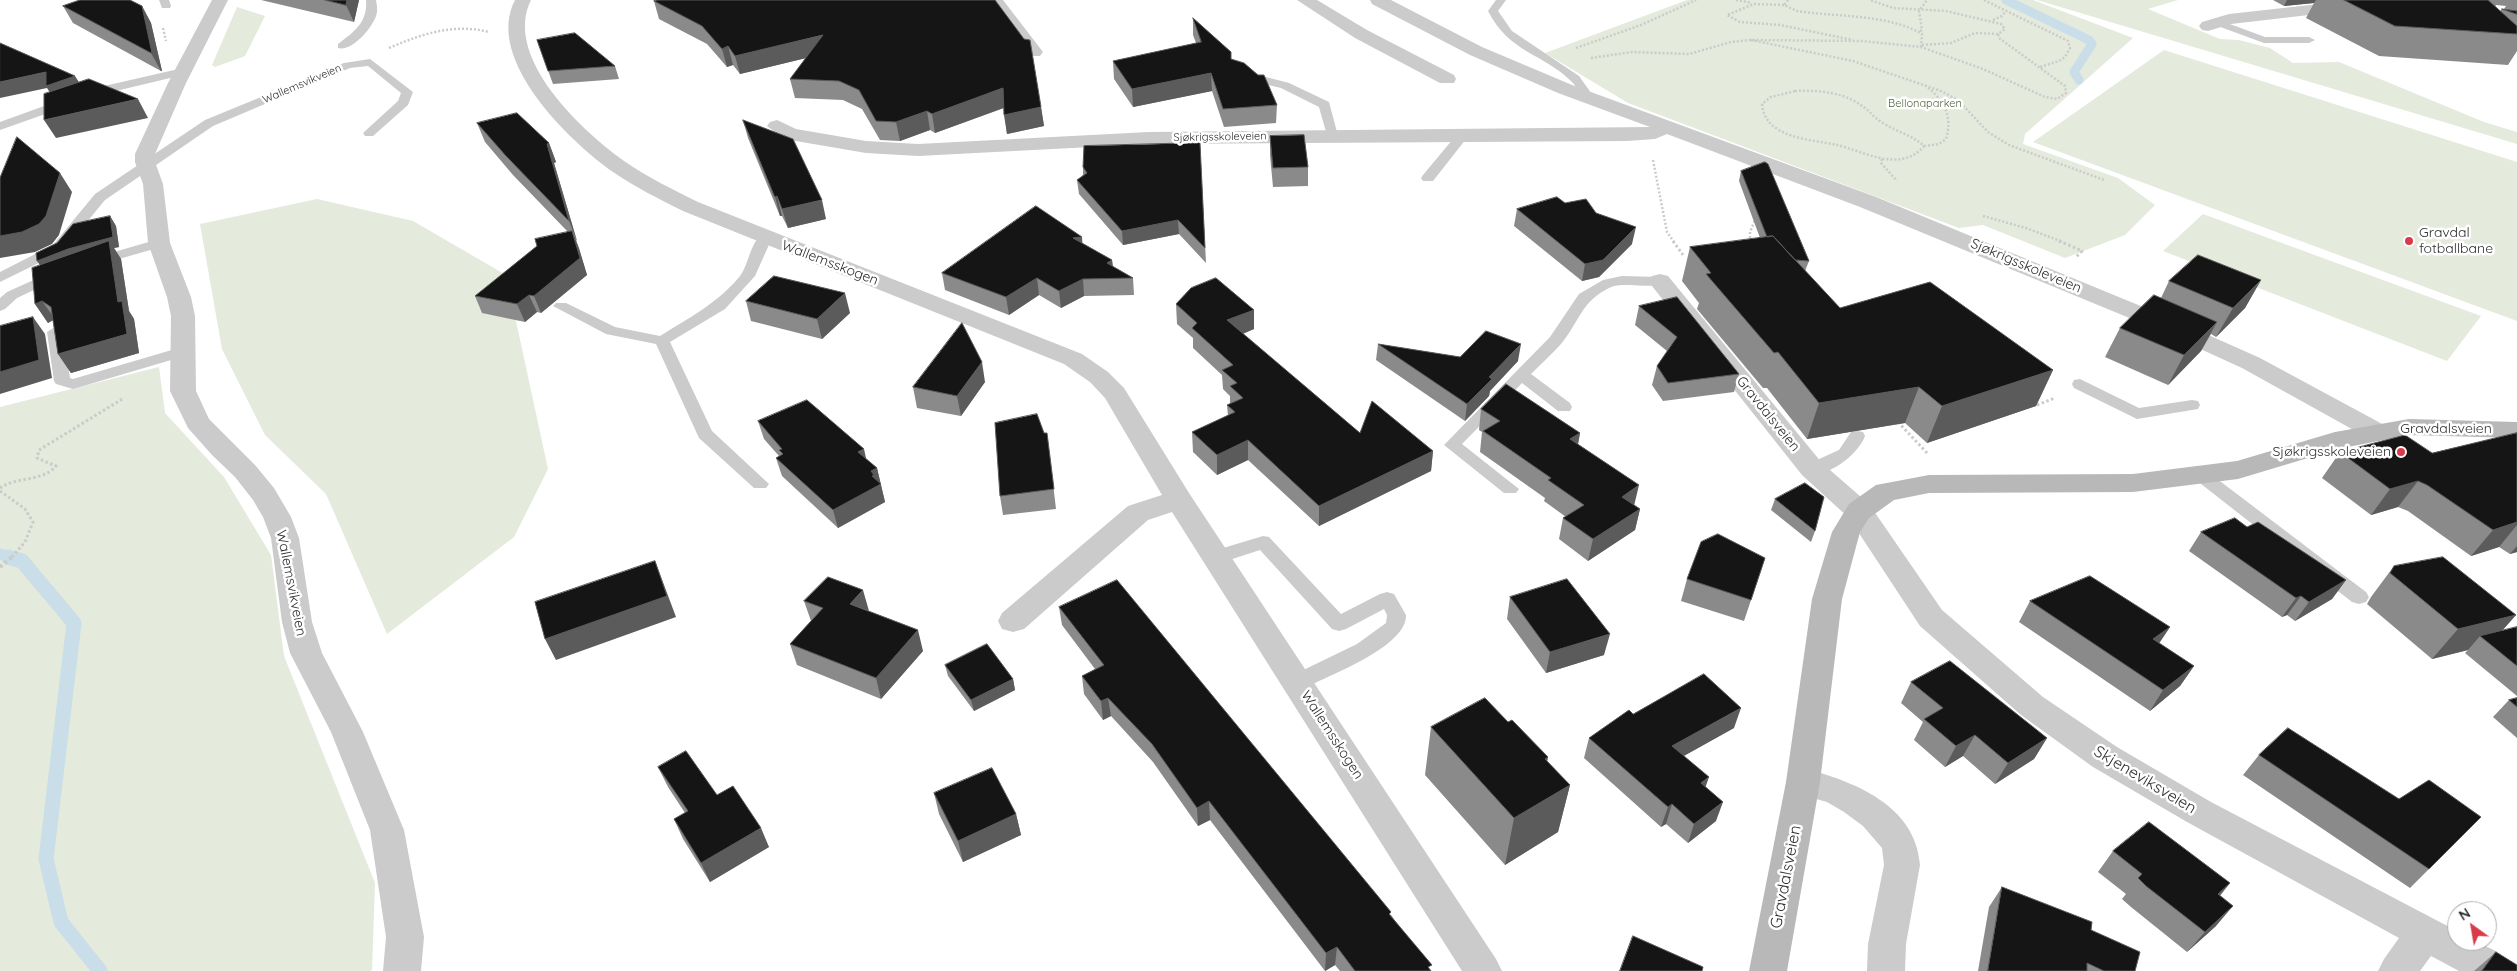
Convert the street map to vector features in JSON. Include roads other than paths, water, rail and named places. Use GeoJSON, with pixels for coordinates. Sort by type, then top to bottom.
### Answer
{"type":"FeatureCollection","features":[{"type":"Feature","properties":{"kind":"main road","name":"Gravdalsveien"},"geometry":{"type":"LineString","coordinates":[[1768,971],[1803,782],[1827,599],[1846,532],[1859,511],[1886,492],[1929,484],[2133,483],[2202,476],[2238,470],[2335,441],[2409,427],[2517,430]]}},
{"type":"Feature","properties":{"kind":"street","name":"Wallemsvikveien"},"geometry":{"type":"LineString","coordinates":[[220,0],[178,73],[145,154],[153,184],[159,243],[183,316],[183,392],[197,422],[221,449],[245,471],[259,489],[277,517],[285,538],[297,622],[306,653],[347,732],[387,830],[396,873],[405,937],[402,971]]}},
{"type":"Feature","properties":{"kind":"street","name":"Wallemsskogen"},"geometry":{"type":"LineString","coordinates":[[523,0],[516,14],[514,26],[517,45],[528,69],[554,108],[583,138],[618,168],[684,205],[1073,359],[1099,377],[1115,394],[1179,500],[1483,971]]}},
{"type":"Feature","properties":{"kind":"street"},"geometry":{"type":"LineString","coordinates":[[994,0],[1034,52]]}},
{"type":"Feature","properties":{"kind":"street"},"geometry":{"type":"LineString","coordinates":[[1305,0],[1361,34],[1447,79]]}},
{"type":"Feature","properties":{"kind":"street","name":"Sjøkrigsskoleveien"},"geometry":{"type":"LineString","coordinates":[[1378,0],[1476,51],[1660,129],[1877,206],[2169,326],[2251,363],[2377,432]]}},
{"type":"Feature","properties":{"kind":"street"},"geometry":{"type":"LineString","coordinates":[[2213,25],[2260,15],[2362,5]]}},
{"type":"Feature","properties":{"kind":"street","name":"Sjøkrigsskoleveien"},"geometry":{"type":"LineString","coordinates":[[777,126],[783,131],[800,136],[866,147],[918,150],[1149,138],[1462,136],[1660,129]]}},
{"type":"Feature","properties":{"kind":"street","name":"Gravdalsveien"},"geometry":{"type":"LineString","coordinates":[[1660,281],[1812,469],[1859,511]]}},
{"type":"Feature","properties":{"kind":"street"},"geometry":{"type":"LineString","coordinates":[[1014,621],[1138,513],[1179,500]]}},
{"type":"Feature","properties":{"kind":"street","name":"Skjeneviksveien"},"geometry":{"type":"LineString","coordinates":[[1859,511],[1931,618],[2032,706],[2106,757],[2182,802],[2495,971]]}},
{"type":"Feature","properties":{"kind":"street"},"geometry":{"type":"LineString","coordinates":[[1803,782],[1846,796],[1860,805],[1887,829],[1900,851],[1902,864],[1888,937],[1886,971]]}},
{"type":"Feature","properties":{"kind":"street"},"geometry":{"type":"LineString","coordinates":[[2397,971],[2425,934]]}},
{"type":"Feature","properties":{"kind":"lane","name":"Wallemsvikveien"},"geometry":{"type":"LineString","coordinates":[[342,46],[362,31],[369,21],[371,0]]}},
{"type":"Feature","properties":{"kind":"lane"},"geometry":{"type":"LineString","coordinates":[[1501,0],[1493,11],[1504,30],[1544,60],[1575,79],[1588,98]]}},
{"type":"Feature","properties":{"kind":"lane"},"geometry":{"type":"LineString","coordinates":[[2213,25],[2264,40],[2309,40]]}},
{"type":"Feature","properties":{"kind":"lane","name":"Wallemsvikveien"},"geometry":{"type":"LineString","coordinates":[[0,278],[58,248],[100,198],[209,124],[348,65],[370,62],[407,92],[404,102],[369,133]]}},
{"type":"Feature","properties":{"kind":"lane"},"geometry":{"type":"LineString","coordinates":[[0,126],[95,92],[178,73]]}},
{"type":"Feature","properties":{"kind":"lane"},"geometry":{"type":"LineString","coordinates":[[1237,73],[1282,83],[1306,92],[1325,105],[1332,136],[1343,136]]}},
{"type":"Feature","properties":{"kind":"lane"},"geometry":{"type":"LineString","coordinates":[[1428,178],[1462,136]]}},
{"type":"Feature","properties":{"kind":"lane"},"geometry":{"type":"LineString","coordinates":[[561,306],[611,331],[662,341],[720,306],[748,276],[765,238]]}},
{"type":"Feature","properties":{"kind":"lane"},"geometry":{"type":"LineString","coordinates":[[0,306],[12,295],[46,278],[159,243]]}},
{"type":"Feature","properties":{"kind":"lane","name":"Gravdalsveien"},"geometry":{"type":"LineString","coordinates":[[1510,489],[1452,445],[1556,340],[1584,297],[1608,283],[1622,280],[1660,281]]}},
{"type":"Feature","properties":{"kind":"lane"},"geometry":{"type":"LineString","coordinates":[[54,326],[62,381],[73,384],[182,352]]}},
{"type":"Feature","properties":{"kind":"lane"},"geometry":{"type":"LineString","coordinates":[[662,341],[706,434],[760,484]]}},
{"type":"Feature","properties":{"kind":"lane"},"geometry":{"type":"LineString","coordinates":[[1522,375],[1564,407]]}},
{"type":"Feature","properties":{"kind":"lane"},"geometry":{"type":"LineString","coordinates":[[2080,384],[2137,414],[2192,405]]}},
{"type":"Feature","properties":{"kind":"lane"},"geometry":{"type":"LineString","coordinates":[[1812,469],[1848,454],[1854,446],[1857,436]]}},
{"type":"Feature","properties":{"kind":"lane"},"geometry":{"type":"LineString","coordinates":[[2202,476],[2223,495],[2301,551],[2359,597]]}},
{"type":"Feature","properties":{"kind":"lane"},"geometry":{"type":"LineString","coordinates":[[1217,557],[1263,542],[1339,624],[1387,600],[1395,608],[1398,617],[1394,627],[1381,638],[1298,682]]}},
{"type":"Feature","properties":{"kind":"waterway"},"geometry":{"type":"LineString","coordinates":[[2006,0],[2089,40],[2092,44],[2074,72],[2079,80]]}},
{"type":"Feature","properties":{"kind":"waterway"},"geometry":{"type":"LineString","coordinates":[[0,554],[12,558]]}},
{"type":"Feature","properties":{"kind":"waterway"},"geometry":{"type":"LineString","coordinates":[[8,557],[22,561],[74,623],[46,859],[61,922],[100,971]]}},
{"type":"Feature","properties":{"kind":"place","name":"Gravdal fotballbane"},"geometry":{"type":"Point","coordinates":[2409,241]}},
{"type":"Feature","properties":{"kind":"place","name":"Sjøkrigsskoleveien"},"geometry":{"type":"Point","coordinates":[2401,452]}},
{"type":"Feature","properties":{"kind":"park label","name":"Bellonaparken"},"geometry":{"type":"Point","coordinates":[1925,104]}}]}
